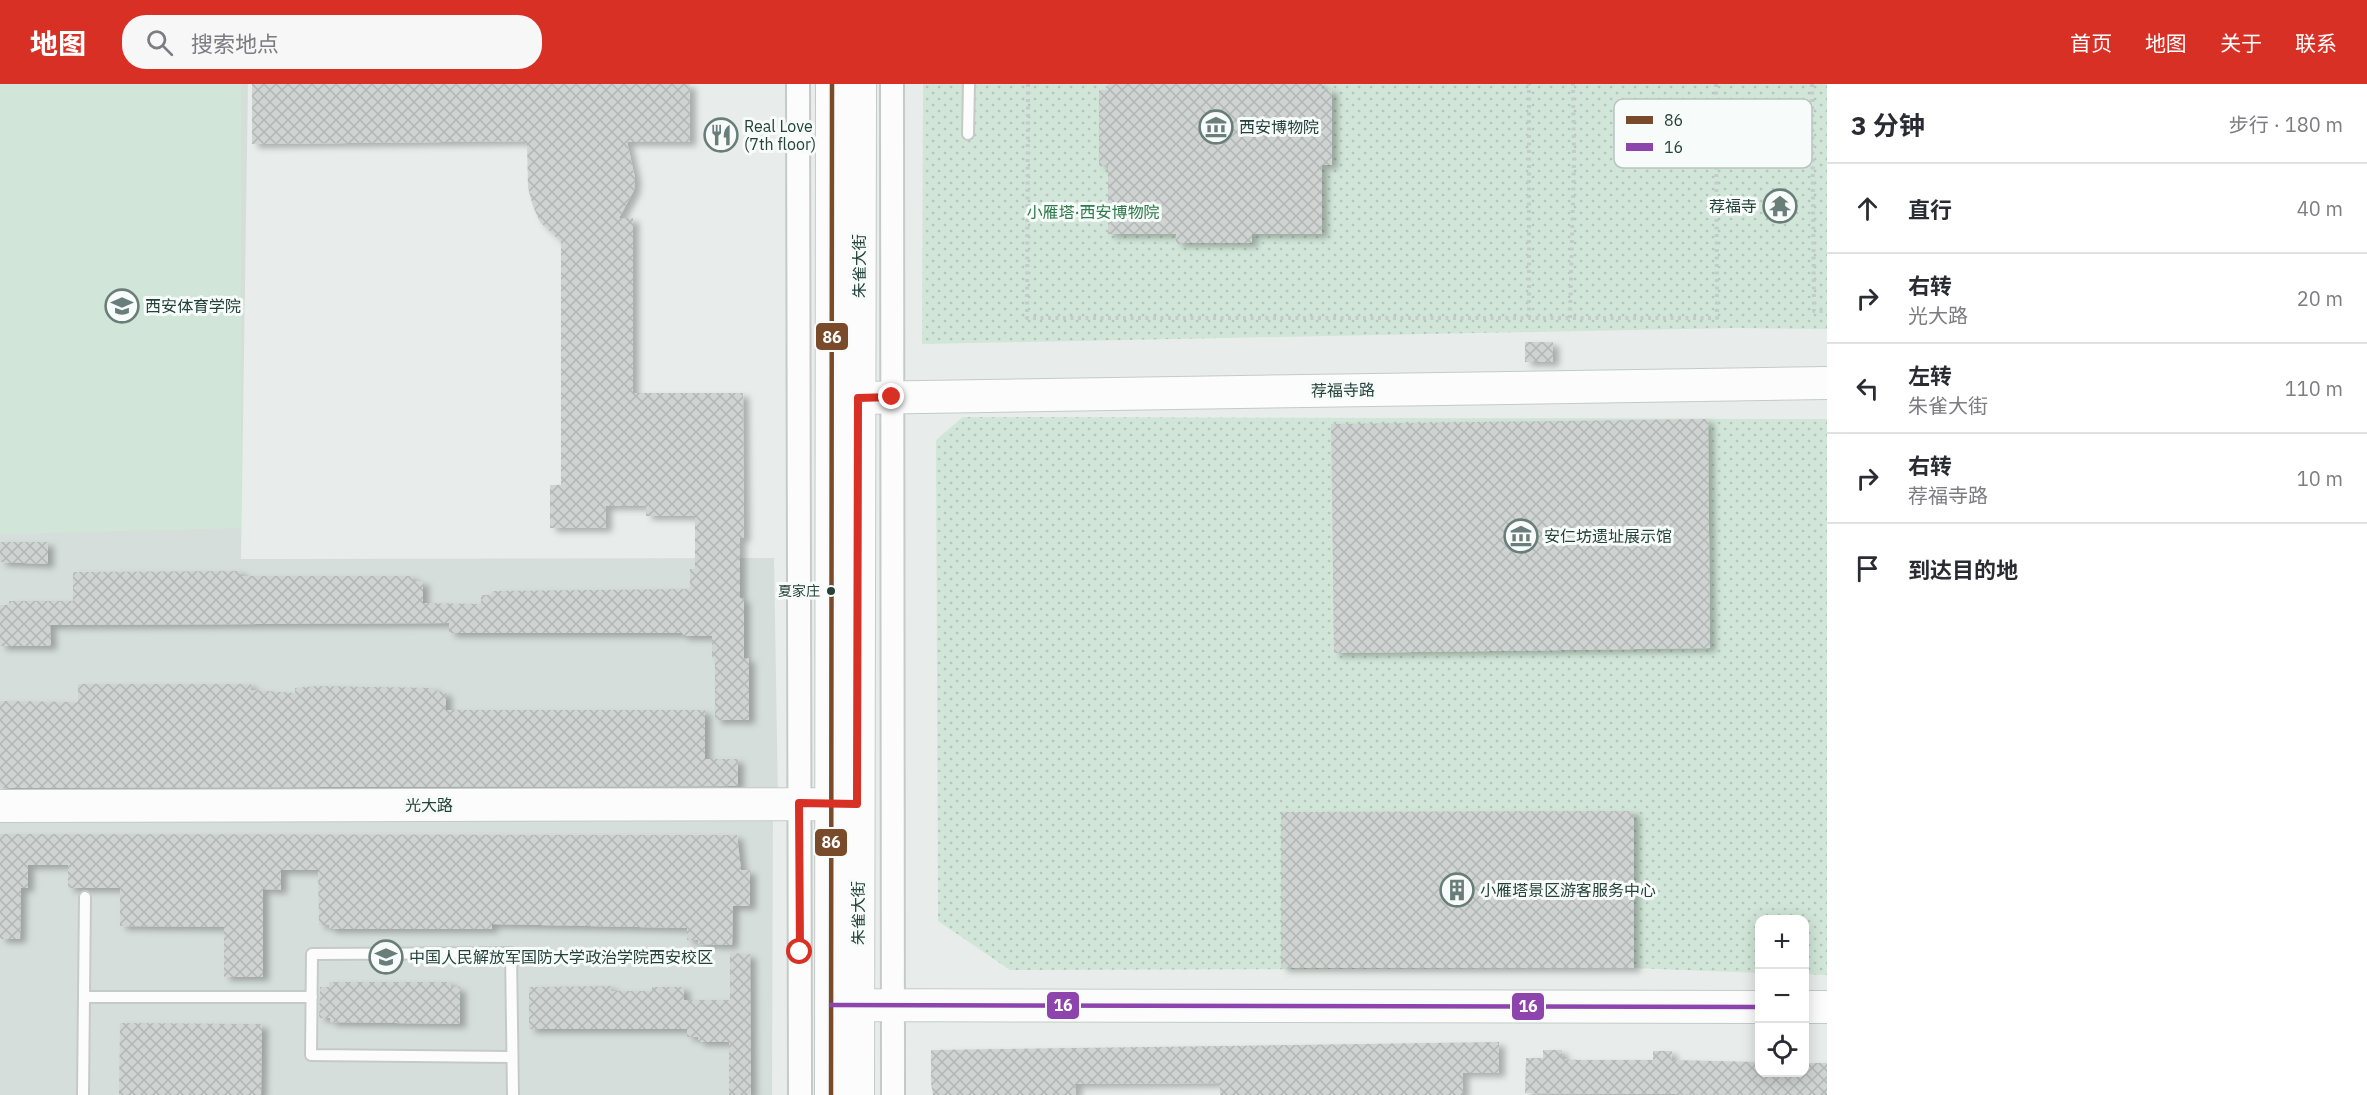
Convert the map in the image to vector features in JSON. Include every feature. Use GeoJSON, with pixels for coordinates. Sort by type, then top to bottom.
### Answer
{"type":"FeatureCollection","features":[{"type":"Feature","properties":{"kind":"street"},"geometry":{"type":"LineString","coordinates":[[798,84],[800,1095]]}},
{"type":"Feature","properties":{"kind":"street","name":"朱雀大街"},"geometry":{"type":"LineString","coordinates":[[832,84],[844,803],[845,1005],[858,1095]]}},
{"type":"Feature","properties":{"kind":"street","name":"朱雀大街"},"geometry":{"type":"LineString","coordinates":[[844,803],[858,398],[860,84]]}},
{"type":"Feature","properties":{"kind":"street"},"geometry":{"type":"LineString","coordinates":[[892,84],[893,1095]]}},
{"type":"Feature","properties":{"kind":"street","name":"荐福寺路"},"geometry":{"type":"LineString","coordinates":[[858,398],[1827,383]]}},
{"type":"Feature","properties":{"kind":"street","name":"光大路"},"geometry":{"type":"LineString","coordinates":[[0,806],[844,803]]}},
{"type":"Feature","properties":{"kind":"street"},"geometry":{"type":"LineString","coordinates":[[845,1005],[1755,1007]]}},
{"type":"Feature","properties":{"kind":"street","name":"朱雀大街"},"geometry":{"type":"LineString","coordinates":[[831,1095],[845,1005]]}},
{"type":"Feature","properties":{"kind":"street"},"geometry":{"type":"LineString","coordinates":[[1809,1007],[1827,1007]]}},
{"type":"Feature","properties":{"kind":"lane"},"geometry":{"type":"LineString","coordinates":[[968,134],[969,84]]}},
{"type":"Feature","properties":{"kind":"lane"},"geometry":{"type":"LineString","coordinates":[[83,1095],[85,897]]}},
{"type":"Feature","properties":{"kind":"lane"},"geometry":{"type":"LineString","coordinates":[[512,1057],[311,1055],[312,954],[512,953],[513,1095]]}},
{"type":"Feature","properties":{"kind":"lane"},"geometry":{"type":"LineString","coordinates":[[84,997],[312,997]]}},
{"type":"Feature","properties":{"kind":"path"},"geometry":{"type":"LineString","coordinates":[[1028,84],[1027,318],[1717,318],[1716,168]]}},
{"type":"Feature","properties":{"kind":"path"},"geometry":{"type":"LineString","coordinates":[[1529,84],[1529,318]]}},
{"type":"Feature","properties":{"kind":"path"},"geometry":{"type":"LineString","coordinates":[[1570,318],[1574,162],[1573,84]]}},
{"type":"Feature","properties":{"kind":"path"},"geometry":{"type":"LineString","coordinates":[[1716,84],[1716,99]]}},
{"type":"Feature","properties":{"kind":"path"},"geometry":{"type":"LineString","coordinates":[[1812,84],[1814,311],[1827,311]]}},
{"type":"Feature","properties":{"kind":"shaded area","name":"西安体育学院"},"geometry":{"type":"Polygon","coordinates":[[[0,84],[248,84],[241,559],[774,558],[778,796],[0,795],[0,84]]]}},
{"type":"Feature","properties":{"kind":"shaded area","name":"中国人民解放军国防大学政治学院西安校区"},"geometry":{"type":"Polygon","coordinates":[[[773,818],[772,1095],[0,1095],[0,820],[773,818]]]}},
{"type":"Feature","properties":{"kind":"green space"},"geometry":{"type":"Polygon","coordinates":[[[0,84],[241,84],[241,528],[0,534],[0,84]]]}},
{"type":"Feature","properties":{"kind":"green space","name":"小雁塔·西安博物院"},"geometry":{"type":"Polygon","coordinates":[[[923,84],[1827,84],[1827,329],[1734,328],[922,344],[923,84]]]}},
{"type":"Feature","properties":{"kind":"green space"},"geometry":{"type":"Polygon","coordinates":[[[963,417],[1827,419],[1827,975],[1809,974],[1809,915],[1755,915],[1755,973],[1634,968],[1010,970],[938,921],[936,440],[963,417]]]}},
{"type":"Feature","properties":{"kind":"building"},"geometry":{"type":"Polygon","coordinates":[[[252,84],[690,84],[690,142],[627,142],[635,178],[634,190],[619,218],[633,218],[633,393],[743,393],[744,538],[740,538],[740,598],[744,598],[744,658],[749,658],[749,720],[715,720],[715,658],[712,658],[712,636],[682,636],[682,633],[449,633],[449,623],[50,625],[51,646],[0,646],[0,605],[9,605],[9,601],[73,601],[73,572],[241,571],[241,576],[413,576],[413,581],[423,581],[423,603],[481,604],[481,595],[492,595],[492,591],[690,589],[690,569],[695,569],[695,516],[646,516],[646,506],[606,506],[606,528],[550,528],[550,485],[561,485],[561,242],[540,222],[533,206],[528,188],[527,141],[252,144],[252,84]]]}},
{"type":"Feature","properties":{"kind":"building","name":"西安博物院"},"geometry":{"type":"Polygon","coordinates":[[[1108,84],[1322,84],[1322,89],[1332,89],[1332,165],[1322,165],[1322,234],[1252,234],[1252,243],[1176,243],[1176,234],[1108,234],[1108,165],[1099,165],[1099,90],[1108,90],[1108,84]]]}},
{"type":"Feature","properties":{"kind":"building"},"geometry":{"type":"Polygon","coordinates":[[[1525,342],[1553,342],[1553,362],[1525,362],[1525,342]]]}},
{"type":"Feature","properties":{"kind":"building","name":"安仁坊遗址展示馆"},"geometry":{"type":"Polygon","coordinates":[[[1708,419],[1710,648],[1334,653],[1331,424],[1708,419]]]}},
{"type":"Feature","properties":{"kind":"building"},"geometry":{"type":"Polygon","coordinates":[[[0,542],[48,542],[48,564],[0,562],[0,542]]]}},
{"type":"Feature","properties":{"kind":"building"},"geometry":{"type":"Polygon","coordinates":[[[78,684],[251,684],[251,690],[295,693],[295,688],[317,686],[435,688],[435,692],[446,692],[446,710],[705,710],[705,759],[738,759],[738,783],[737,786],[0,788],[0,701],[78,702],[78,684]]]}},
{"type":"Feature","properties":{"kind":"building","name":"小雁塔景区游客服务中心"},"geometry":{"type":"Polygon","coordinates":[[[1634,811],[1634,968],[1281,968],[1281,812],[1634,811]]]}},
{"type":"Feature","properties":{"kind":"building"},"geometry":{"type":"Polygon","coordinates":[[[0,834],[737,835],[741,870],[750,870],[750,906],[733,906],[732,945],[698,944],[698,940],[687,940],[687,928],[492,924],[492,929],[329,929],[329,925],[319,925],[318,870],[281,870],[281,890],[263,889],[263,977],[224,977],[224,927],[120,926],[120,888],[68,888],[68,865],[28,865],[28,888],[21,888],[20,939],[0,939],[0,834]]]}},
{"type":"Feature","properties":{"kind":"building"},"geometry":{"type":"Polygon","coordinates":[[[730,953],[750,954],[751,1095],[729,1095],[729,1042],[698,1042],[698,1037],[687,1037],[687,1029],[529,1029],[529,987],[611,986],[611,991],[652,991],[652,987],[684,987],[684,1000],[730,1000],[730,953]]]}},
{"type":"Feature","properties":{"kind":"building"},"geometry":{"type":"Polygon","coordinates":[[[329,982],[451,982],[451,987],[460,987],[460,1024],[330,1022],[330,1018],[319,1018],[320,987],[329,987],[329,982]]]}},
{"type":"Feature","properties":{"kind":"building"},"geometry":{"type":"Polygon","coordinates":[[[120,1023],[262,1024],[261,1095],[119,1095],[120,1023]]]}},
{"type":"Feature","properties":{"kind":"building"},"geometry":{"type":"Polygon","coordinates":[[[1499,1042],[1499,1073],[1463,1073],[1463,1095],[1220,1095],[1220,1083],[1076,1084],[1076,1095],[933,1095],[931,1083],[931,1050],[1499,1042]]]}},
{"type":"Feature","properties":{"kind":"building"},"geometry":{"type":"Polygon","coordinates":[[[1543,1050],[1562,1050],[1562,1059],[1580,1060],[1653,1060],[1653,1051],[1672,1051],[1671,1060],[1755,1062],[1755,1077],[1809,1077],[1809,1063],[1827,1063],[1827,1095],[1525,1093],[1526,1058],[1543,1058],[1543,1050]]]}},
{"type":"Feature","properties":{"kind":"transit line","name":"86"},"geometry":{"type":"LineString","coordinates":[[831,1095],[832,84]]}},
{"type":"Feature","properties":{"kind":"transit line","name":"16"},"geometry":{"type":"LineString","coordinates":[[831,1005],[1755,1007]]}},
{"type":"Feature","properties":{"kind":"place","name":"西安博物院"},"geometry":{"type":"Point","coordinates":[1216,127]}},
{"type":"Feature","properties":{"kind":"place","name":"Real Love (7th floor)"},"geometry":{"type":"Point","coordinates":[721,135]}},
{"type":"Feature","properties":{"kind":"place","name":"荐福寺"},"geometry":{"type":"Point","coordinates":[1780,206]}},
{"type":"Feature","properties":{"kind":"place","name":"西安体育学院"},"geometry":{"type":"Point","coordinates":[122,306]}},
{"type":"Feature","properties":{"kind":"place","name":"安仁坊遗址展示馆"},"geometry":{"type":"Point","coordinates":[1521,536]}},
{"type":"Feature","properties":{"kind":"place","name":"夏家庄"},"geometry":{"type":"Point","coordinates":[831,591]}},
{"type":"Feature","properties":{"kind":"place","name":"小雁塔景区游客服务中心"},"geometry":{"type":"Point","coordinates":[1457,890]}},
{"type":"Feature","properties":{"kind":"place","name":"中国人民解放军国防大学政治学院西安校区"},"geometry":{"type":"Point","coordinates":[386,957]}},
{"type":"Feature","properties":{"kind":"route"},"geometry":{"type":"LineString","coordinates":[[800,952],[799,803],[857,804],[858,398],[892,397]]}}]}
